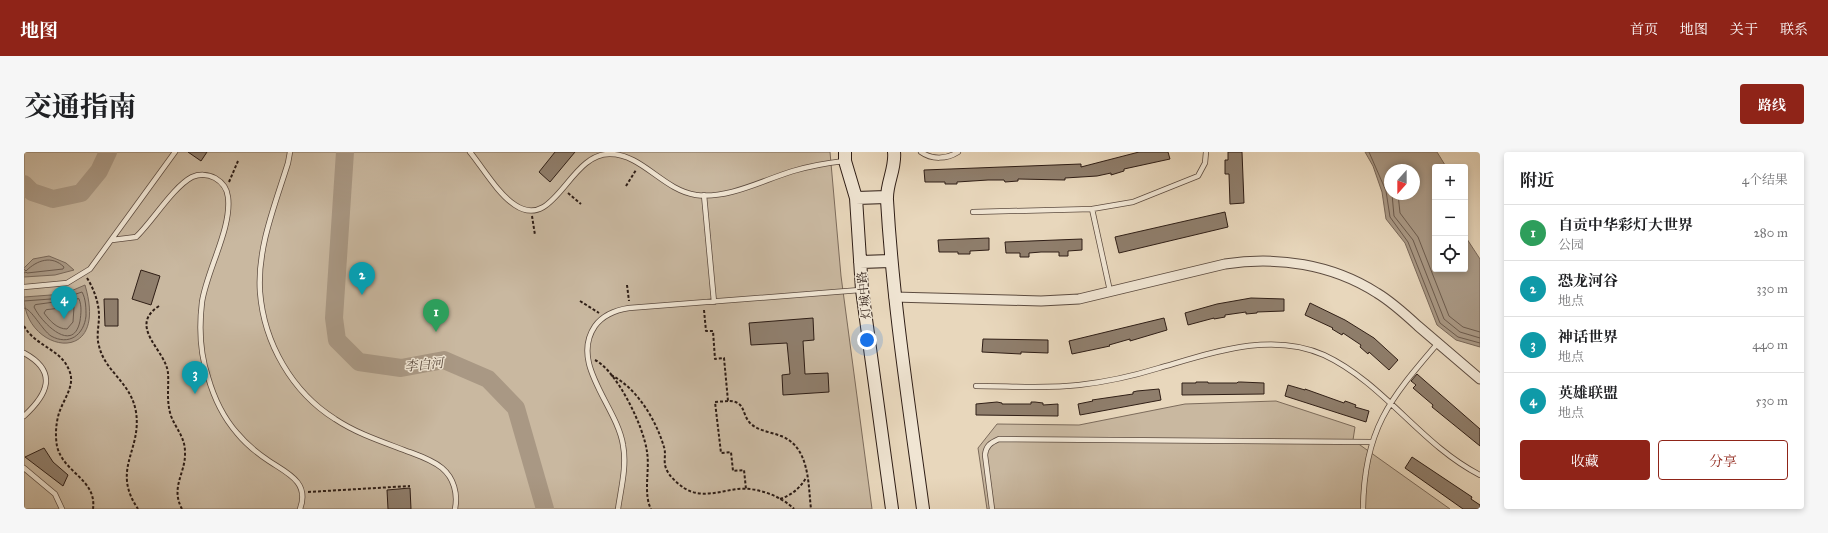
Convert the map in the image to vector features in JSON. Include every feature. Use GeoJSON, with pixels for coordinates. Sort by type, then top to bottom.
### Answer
{"type":"FeatureCollection","features":[{"type":"Feature","properties":{"kind":"main road"},"geometry":{"type":"LineString","coordinates":[[894,152],[895,159],[887,197],[891,261],[894,297],[923,509]]}},
{"type":"Feature","properties":{"kind":"main road","name":"灯城中路"},"geometry":{"type":"LineString","coordinates":[[845,156],[856,198],[862,290],[892,509]]}},
{"type":"Feature","properties":{"kind":"main road"},"geometry":{"type":"LineString","coordinates":[[856,198],[887,197]]}},
{"type":"Feature","properties":{"kind":"main road"},"geometry":{"type":"LineString","coordinates":[[860,262],[891,261]]}},
{"type":"Feature","properties":{"kind":"street"},"geometry":{"type":"LineString","coordinates":[[894,297],[1041,301],[1079,299],[1225,264],[1248,260],[1280,260],[1311,266],[1346,277],[1377,293],[1480,379]]}},
{"type":"Feature","properties":{"kind":"lane"},"geometry":{"type":"LineString","coordinates":[[24,287],[67,283],[84,274],[97,262],[174,152]]}},
{"type":"Feature","properties":{"kind":"lane"},"geometry":{"type":"LineString","coordinates":[[290,152],[266,236],[261,262],[260,292],[271,341],[295,382],[309,398],[333,418],[366,435],[427,459],[443,468],[454,485],[456,494],[456,509]]}},
{"type":"Feature","properties":{"kind":"lane"},"geometry":{"type":"LineString","coordinates":[[470,152],[508,200],[522,209],[532,210],[541,209],[549,204],[581,166],[595,154],[621,155],[639,164],[669,185],[688,193],[704,195],[728,192],[794,170],[845,156]]}},
{"type":"Feature","properties":{"kind":"lane"},"geometry":{"type":"LineString","coordinates":[[921,152],[928,156],[937,158],[951,156],[958,152]]}},
{"type":"Feature","properties":{"kind":"lane"},"geometry":{"type":"LineString","coordinates":[[973,212],[1092,209],[1133,202],[1192,180],[1203,169],[1206,152]]}},
{"type":"Feature","properties":{"kind":"lane"},"geometry":{"type":"LineString","coordinates":[[112,240],[136,237],[170,198],[191,177],[202,174],[214,177],[220,181],[226,190],[228,207],[224,227],[205,288],[202,305],[200,337],[204,363],[218,404],[230,425],[254,450],[293,476],[301,492],[300,509]]}},
{"type":"Feature","properties":{"kind":"lane"},"geometry":{"type":"LineString","coordinates":[[704,195],[714,302]]}},
{"type":"Feature","properties":{"kind":"lane"},"geometry":{"type":"LineString","coordinates":[[1092,209],[1110,292]]}},
{"type":"Feature","properties":{"kind":"lane"},"geometry":{"type":"LineString","coordinates":[[618,509],[624,469],[624,445],[614,416],[593,377],[586,356],[592,330],[606,316],[615,311],[630,308],[862,290]]}},
{"type":"Feature","properties":{"kind":"lane"},"geometry":{"type":"LineString","coordinates":[[1363,509],[1364,474],[1372,442],[1390,404],[1405,382],[1438,343]]}},
{"type":"Feature","properties":{"kind":"lane"},"geometry":{"type":"LineString","coordinates":[[976,386],[1078,385],[1145,372],[1228,348],[1274,345],[1301,348],[1331,359],[1350,371],[1447,452],[1480,475]]}},
{"type":"Feature","properties":{"kind":"lane"},"geometry":{"type":"LineString","coordinates":[[24,353],[37,363],[45,375],[46,382],[42,397],[24,416]]}},
{"type":"Feature","properties":{"kind":"lane"},"geometry":{"type":"LineString","coordinates":[[992,509],[985,455],[986,448],[991,442],[999,439],[1372,442]]}},
{"type":"Feature","properties":{"kind":"lane"},"geometry":{"type":"LineString","coordinates":[[24,468],[51,490],[62,509]]}},
{"type":"Feature","properties":{"kind":"path"},"geometry":{"type":"LineString","coordinates":[[226,190],[238,161]]}},
{"type":"Feature","properties":{"kind":"path"},"geometry":{"type":"LineString","coordinates":[[626,186],[639,164]]}},
{"type":"Feature","properties":{"kind":"path"},"geometry":{"type":"LineString","coordinates":[[562,189],[581,204]]}},
{"type":"Feature","properties":{"kind":"path"},"geometry":{"type":"LineString","coordinates":[[532,210],[535,235]]}},
{"type":"Feature","properties":{"kind":"path"},"geometry":{"type":"LineString","coordinates":[[84,274],[92,288],[98,307],[97,336],[101,352],[108,365],[128,390],[136,410],[137,432],[125,473],[128,491],[138,509]]}},
{"type":"Feature","properties":{"kind":"path"},"geometry":{"type":"LineString","coordinates":[[627,285],[630,308]]}},
{"type":"Feature","properties":{"kind":"path"},"geometry":{"type":"LineString","coordinates":[[580,301],[606,316]]}},
{"type":"Feature","properties":{"kind":"path"},"geometry":{"type":"LineString","coordinates":[[703,303],[706,331],[713,331],[715,359],[724,358],[728,401]]}},
{"type":"Feature","properties":{"kind":"path"},"geometry":{"type":"LineString","coordinates":[[159,306],[151,313],[147,330],[151,342],[160,351],[167,365],[170,410],[185,444],[185,458],[177,485],[178,499],[182,509]]}},
{"type":"Feature","properties":{"kind":"path"},"geometry":{"type":"LineString","coordinates":[[24,326],[38,342],[63,358],[70,371],[70,390],[60,412],[57,425],[57,446],[68,467],[88,484],[94,500],[93,509]]}},
{"type":"Feature","properties":{"kind":"path"},"geometry":{"type":"LineString","coordinates":[[586,356],[600,363],[611,375],[639,422],[647,451],[649,477],[647,501],[651,509]]}},
{"type":"Feature","properties":{"kind":"path"},"geometry":{"type":"LineString","coordinates":[[611,375],[628,386],[642,404],[658,431],[665,449],[665,467],[672,478],[685,489],[700,493],[718,494],[738,489],[754,490],[780,499],[794,509]]}},
{"type":"Feature","properties":{"kind":"path"},"geometry":{"type":"LineString","coordinates":[[746,489],[744,470],[733,472],[731,452],[721,453],[715,402],[734,401],[742,406],[750,422],[758,428],[788,438],[799,449],[807,477],[811,509]]}},
{"type":"Feature","properties":{"kind":"path"},"geometry":{"type":"LineString","coordinates":[[780,499],[789,496],[801,486],[807,477]]}},
{"type":"Feature","properties":{"kind":"path"},"geometry":{"type":"LineString","coordinates":[[301,492],[410,486]]}},
{"type":"Feature","properties":{"kind":"shaded area"},"geometry":{"type":"Polygon","coordinates":[[[24,152],[830,152],[841,276],[872,509],[24,509],[24,152]]]}},
{"type":"Feature","properties":{"kind":"shaded area"},"geometry":{"type":"Polygon","coordinates":[[[1276,401],[1355,427],[1353,440],[1450,509],[987,509],[978,448],[997,424],[1079,425],[1185,404],[1276,401]]]}},
{"type":"Feature","properties":{"kind":"water"},"geometry":{"type":"Polygon","coordinates":[[[1365,152],[1437,152],[1444,164],[1432,164],[1432,272],[1468,272],[1468,241],[1480,259],[1480,347],[1456,340],[1437,325],[1405,243],[1386,219],[1382,192],[1373,166],[1365,152]]]}},
{"type":"Feature","properties":{"kind":"water"},"geometry":{"type":"Polygon","coordinates":[[[49,256],[66,263],[74,270],[55,275],[24,277],[24,268],[33,259],[49,256]]]}},
{"type":"Feature","properties":{"kind":"water"},"geometry":{"type":"Polygon","coordinates":[[[85,285],[90,312],[86,330],[77,340],[64,343],[50,340],[37,330],[28,316],[24,297],[64,294],[85,285]]]}},
{"type":"Feature","properties":{"kind":"building"},"geometry":{"type":"Polygon","coordinates":[[[188,152],[207,152],[201,161],[188,152]]]}},
{"type":"Feature","properties":{"kind":"building"},"geometry":{"type":"Polygon","coordinates":[[[555,152],[575,152],[550,182],[539,172],[555,152]]]}},
{"type":"Feature","properties":{"kind":"building"},"geometry":{"type":"Polygon","coordinates":[[[1139,152],[1168,152],[1170,159],[1124,169],[1124,171],[1111,175],[1111,173],[1097,176],[1065,178],[1065,180],[1018,179],[1018,181],[1005,182],[1004,180],[988,180],[957,182],[957,184],[945,184],[945,182],[925,182],[924,170],[1081,164],[1081,167],[1139,152]]]}},
{"type":"Feature","properties":{"kind":"building"},"geometry":{"type":"Polygon","coordinates":[[[1228,152],[1242,152],[1244,203],[1230,204],[1229,174],[1225,174],[1225,160],[1228,160],[1228,152]]]}},
{"type":"Feature","properties":{"kind":"building"},"geometry":{"type":"Polygon","coordinates":[[[1225,212],[1228,227],[1119,253],[1115,237],[1225,212]]]}},
{"type":"Feature","properties":{"kind":"building"},"geometry":{"type":"Polygon","coordinates":[[[989,238],[989,250],[970,251],[970,254],[958,254],[958,252],[939,252],[938,240],[989,238]]]}},
{"type":"Feature","properties":{"kind":"building"},"geometry":{"type":"Polygon","coordinates":[[[1082,239],[1082,250],[1068,251],[1068,256],[1059,256],[1059,252],[1029,253],[1029,257],[1020,257],[1020,253],[1006,253],[1005,242],[1082,239]]]}},
{"type":"Feature","properties":{"kind":"building"},"geometry":{"type":"Polygon","coordinates":[[[141,270],[160,276],[151,305],[132,299],[141,270]]]}},
{"type":"Feature","properties":{"kind":"building"},"geometry":{"type":"Polygon","coordinates":[[[1251,298],[1284,299],[1284,311],[1246,314],[1246,312],[1225,315],[1225,317],[1214,318],[1188,325],[1185,313],[1217,304],[1251,298]]]}},
{"type":"Feature","properties":{"kind":"building"},"geometry":{"type":"Polygon","coordinates":[[[104,299],[118,299],[118,326],[105,326],[104,299]]]}},
{"type":"Feature","properties":{"kind":"building"},"geometry":{"type":"Polygon","coordinates":[[[1310,303],[1345,320],[1374,338],[1398,360],[1389,370],[1369,352],[1368,354],[1360,347],[1361,345],[1343,333],[1342,335],[1332,329],[1333,328],[1305,315],[1310,303]]]}},
{"type":"Feature","properties":{"kind":"building"},"geometry":{"type":"Polygon","coordinates":[[[813,318],[814,340],[803,341],[805,374],[828,373],[829,392],[783,395],[782,375],[790,374],[787,343],[751,345],[749,323],[813,318]]]}},
{"type":"Feature","properties":{"kind":"building"},"geometry":{"type":"Polygon","coordinates":[[[1164,318],[1167,330],[1130,341],[1130,339],[1109,345],[1110,346],[1072,354],[1069,341],[1164,318]]]}},
{"type":"Feature","properties":{"kind":"building"},"geometry":{"type":"Polygon","coordinates":[[[983,339],[1048,340],[1048,353],[1021,352],[1021,354],[982,352],[983,339]]]}},
{"type":"Feature","properties":{"kind":"building"},"geometry":{"type":"Polygon","coordinates":[[[1417,374],[1480,429],[1480,446],[1432,407],[1433,405],[1413,388],[1416,385],[1411,381],[1417,374]]]}},
{"type":"Feature","properties":{"kind":"building"},"geometry":{"type":"Polygon","coordinates":[[[1182,383],[1264,383],[1264,394],[1182,395],[1182,383]]]}},
{"type":"Feature","properties":{"kind":"building"},"geometry":{"type":"Polygon","coordinates":[[[1288,385],[1305,389],[1344,403],[1345,401],[1356,405],[1355,407],[1369,411],[1366,422],[1285,396],[1288,385]]]}},
{"type":"Feature","properties":{"kind":"building"},"geometry":{"type":"Polygon","coordinates":[[[1159,389],[1161,400],[1080,415],[1078,404],[1093,401],[1092,400],[1133,394],[1133,392],[1137,391],[1159,389]]]}},
{"type":"Feature","properties":{"kind":"building"},"geometry":{"type":"Polygon","coordinates":[[[997,402],[1002,404],[1031,404],[1031,402],[1035,402],[1043,403],[1043,405],[1058,404],[1058,416],[976,415],[976,404],[997,402]]]}},
{"type":"Feature","properties":{"kind":"building"},"geometry":{"type":"Polygon","coordinates":[[[44,448],[53,462],[68,475],[63,486],[25,457],[44,448]]]}},
{"type":"Feature","properties":{"kind":"building"},"geometry":{"type":"Polygon","coordinates":[[[1412,457],[1472,497],[1471,499],[1480,505],[1480,509],[1463,509],[1405,468],[1412,457]]]}},
{"type":"Feature","properties":{"kind":"building"},"geometry":{"type":"Polygon","coordinates":[[[410,488],[411,509],[388,509],[387,490],[410,488]]]}},
{"type":"Feature","properties":{"kind":"waterway","name":"李白河"},"geometry":{"type":"LineString","coordinates":[[24,184],[32,192],[53,199],[81,193],[99,171],[108,152]]}},
{"type":"Feature","properties":{"kind":"waterway","name":"李白河"},"geometry":{"type":"LineString","coordinates":[[345,152],[334,318],[337,340],[359,362],[401,368],[444,360],[488,379],[516,408],[545,509]]}},
{"type":"Feature","properties":{"kind":"place","name":"恐龙河谷"},"geometry":{"type":"Point","coordinates":[362,295]}},
{"type":"Feature","properties":{"kind":"place","name":"英雄联盟"},"geometry":{"type":"Point","coordinates":[64,319]}},
{"type":"Feature","properties":{"kind":"place","name":"自贡中华彩灯大世界"},"geometry":{"type":"Point","coordinates":[436,332]}},
{"type":"Feature","properties":{"kind":"place","name":"神话世界"},"geometry":{"type":"Point","coordinates":[195,394]}}]}
